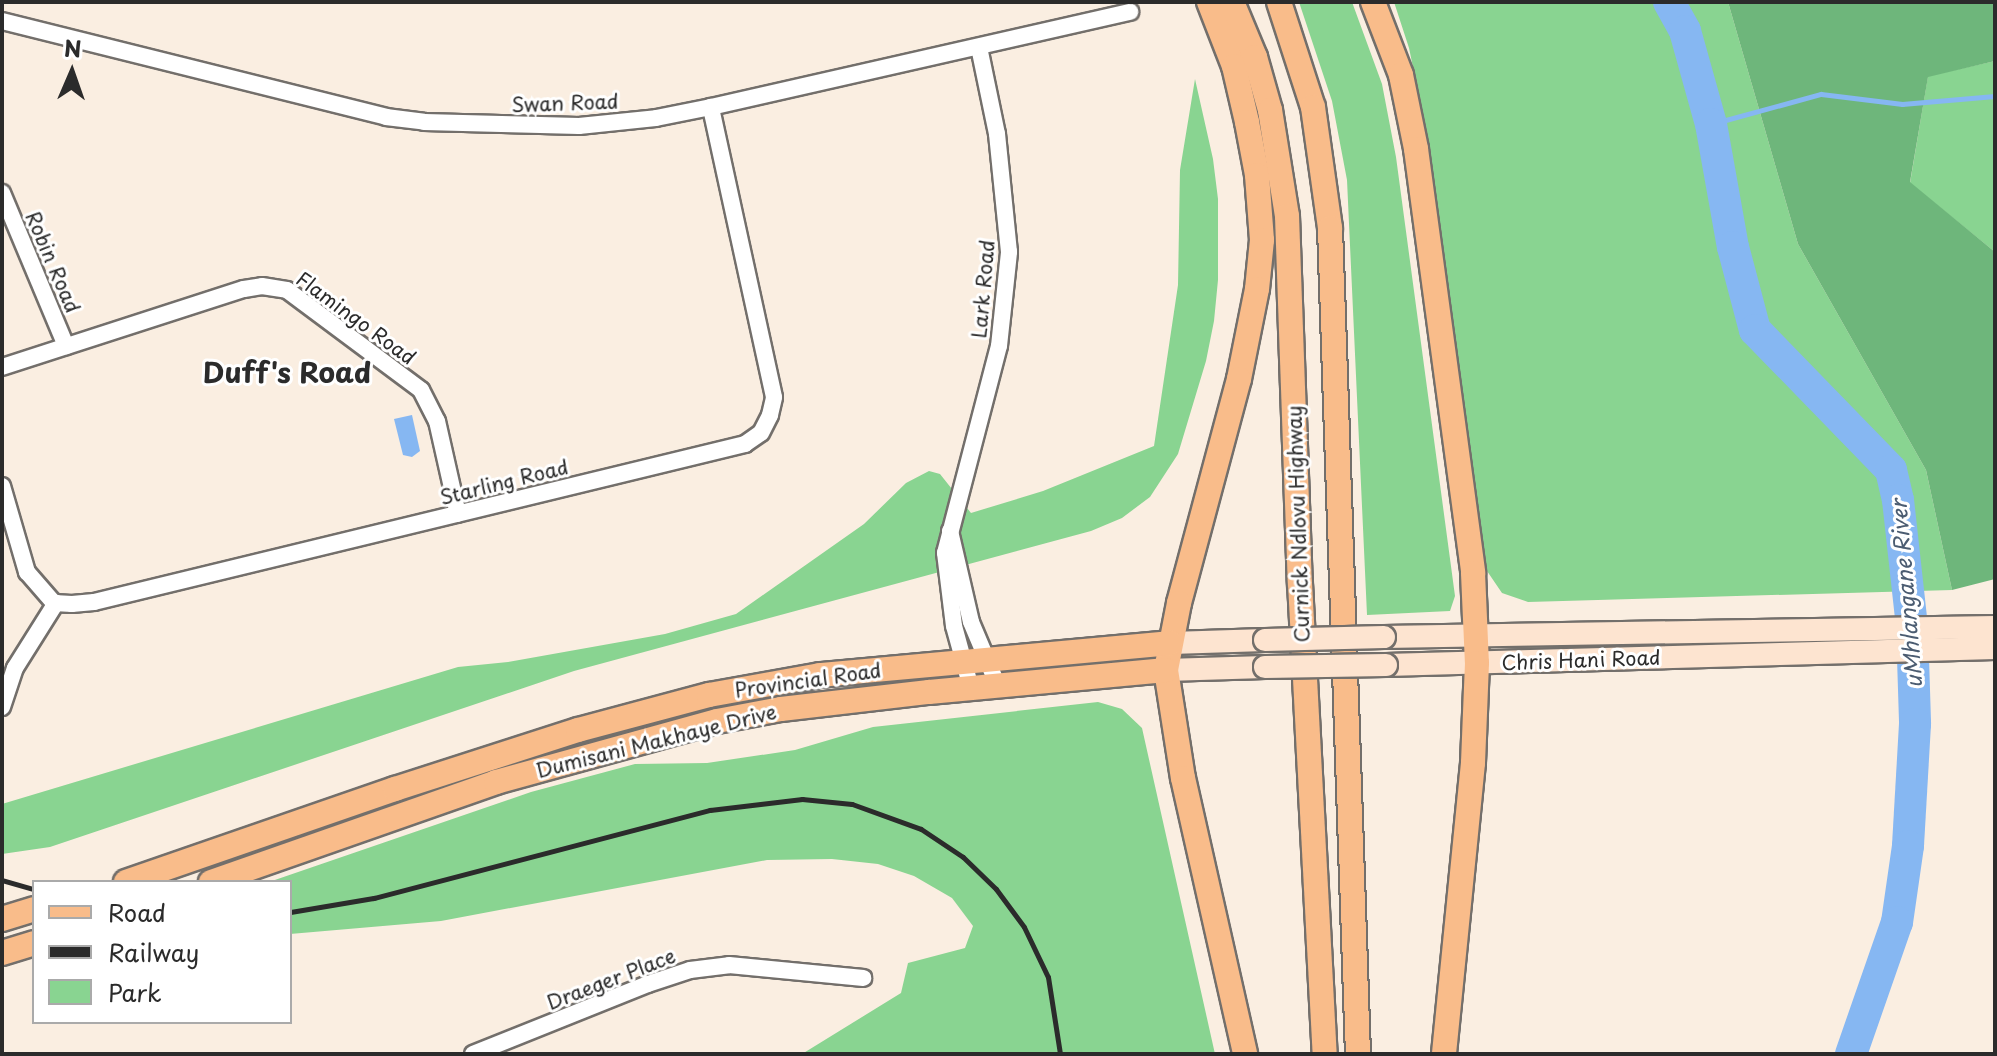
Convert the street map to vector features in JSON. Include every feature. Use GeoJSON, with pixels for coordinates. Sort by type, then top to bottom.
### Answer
{"type":"FeatureCollection","features":[{"type":"Feature","properties":{"kind":"main road"},"geometry":{"type":"LineString","coordinates":[[1209,2],[1234,66],[1247,122],[1257,175],[1262,240],[1257,289],[1239,379],[1166,670],[1183,778],[1245,1054]]}},
{"type":"Feature","properties":{"kind":"main road","name":"Curnick Ndlovu Highway"},"geometry":{"type":"LineString","coordinates":[[1232,2],[1255,57],[1270,110],[1287,216],[1300,583],[1325,1054]]}},
{"type":"Feature","properties":{"kind":"main road"},"geometry":{"type":"LineString","coordinates":[[1279,2],[1313,107],[1330,228],[1358,1054]]}},
{"type":"Feature","properties":{"kind":"main road"},"geometry":{"type":"LineString","coordinates":[[1373,2],[1401,75],[1416,149],[1467,524],[1477,663],[1469,826],[1444,1054]]}},
{"type":"Feature","properties":{"kind":"main road","name":"Chris Hani Road"},"geometry":{"type":"LineString","coordinates":[[1171,643],[1804,630],[1994,638]]}},
{"type":"Feature","properties":{"kind":"main road","name":"Chris Hani Road"},"geometry":{"type":"LineString","coordinates":[[1166,670],[1803,654],[1994,638]]}},
{"type":"Feature","properties":{"kind":"main road"},"geometry":{"type":"LineString","coordinates":[[962,660],[1171,643]]}},
{"type":"Feature","properties":{"kind":"main road","name":"Provincial Road"},"geometry":{"type":"LineString","coordinates":[[656,709],[771,683],[962,660]]}},
{"type":"Feature","properties":{"kind":"main road","name":"Dumisani Makhaye Drive"},"geometry":{"type":"LineString","coordinates":[[217,880],[496,782],[717,721],[781,709],[1166,670]]}},
{"type":"Feature","properties":{"kind":"main road","name":"Dumisani Makhaye Drive"},"geometry":{"type":"LineString","coordinates":[[133,880],[395,789],[656,709]]}},
{"type":"Feature","properties":{"kind":"main road"},"geometry":{"type":"LineString","coordinates":[[2,919],[32,910]]}},
{"type":"Feature","properties":{"kind":"main road"},"geometry":{"type":"LineString","coordinates":[[2,953],[32,944]]}},
{"type":"Feature","properties":{"kind":"street","name":"Swan Road"},"geometry":{"type":"LineString","coordinates":[[2,21],[311,101],[424,122],[579,126],[656,118],[711,107],[1130,12]]}},
{"type":"Feature","properties":{"kind":"street","name":"Lark Road"},"geometry":{"type":"LineString","coordinates":[[971,688],[947,590],[945,553],[949,529],[986,404],[1007,292],[1007,211],[997,134],[979,47]]}},
{"type":"Feature","properties":{"kind":"street","name":"Starling Road"},"geometry":{"type":"LineString","coordinates":[[56,603],[94,602],[745,444],[761,433],[774,397],[711,107]]}},
{"type":"Feature","properties":{"kind":"street","name":"Robin Road"},"geometry":{"type":"LineString","coordinates":[[2,193],[66,346]]}},
{"type":"Feature","properties":{"kind":"street","name":"Flamingo Road"},"geometry":{"type":"LineString","coordinates":[[2,367],[244,289],[262,286],[287,290],[421,390],[437,421],[458,514]]}},
{"type":"Feature","properties":{"kind":"street"},"geometry":{"type":"LineString","coordinates":[[2,486],[27,572],[37,587],[56,603],[15,668],[2,707]]}},
{"type":"Feature","properties":{"kind":"street","name":"Lark Road"},"geometry":{"type":"LineString","coordinates":[[949,529],[971,622],[998,686]]}},
{"type":"Feature","properties":{"kind":"street","name":"Draeger Place"},"geometry":{"type":"LineString","coordinates":[[473,1054],[690,970],[729,965],[863,978]]}},
{"type":"Feature","properties":{"kind":"green space"},"geometry":{"type":"Polygon","coordinates":[[[1299,2],[1352,2],[1382,84],[1396,157],[1455,596],[1450,611],[1367,615],[1347,180],[1332,101],[1299,2]]]}},
{"type":"Feature","properties":{"kind":"green space"},"geometry":{"type":"Polygon","coordinates":[[[1394,2],[1728,2],[1798,244],[1926,470],[1952,590],[1528,602],[1502,593],[1487,571],[1423,115],[1409,48],[1394,2]]]}},
{"type":"Feature","properties":{"kind":"green space"},"geometry":{"type":"Polygon","coordinates":[[[1728,2],[1995,2],[1995,61],[1928,77],[1910,182],[1995,252],[1995,579],[1952,590],[1926,470],[1798,244],[1728,2]]]}},
{"type":"Feature","properties":{"kind":"green space"},"geometry":{"type":"Polygon","coordinates":[[[1995,61],[1995,252],[1910,183],[1928,76],[1995,61]]]}},
{"type":"Feature","properties":{"kind":"green space"},"geometry":{"type":"Polygon","coordinates":[[[1195,79],[1213,159],[1218,199],[1218,280],[1214,321],[1206,361],[1178,454],[1150,497],[1122,518],[1091,531],[574,671],[50,847],[2,854],[2,804],[458,667],[508,662],[665,634],[736,614],[864,524],[906,483],[929,471],[940,474],[971,513],[1043,491],[1154,446],[1178,285],[1180,170],[1195,79]]]}},
{"type":"Feature","properties":{"kind":"green space"},"geometry":{"type":"Polygon","coordinates":[[[1098,702],[1122,709],[1142,728],[1215,1054],[802,1054],[901,993],[908,963],[965,948],[973,926],[952,898],[914,876],[878,864],[832,859],[767,860],[441,921],[292,934],[292,880],[275,880],[531,792],[635,764],[707,763],[795,750],[873,727],[1098,702]]]}},
{"type":"Feature","properties":{"kind":"water"},"geometry":{"type":"Polygon","coordinates":[[[412,415],[420,451],[412,457],[403,455],[394,419],[412,415]]]}},
{"type":"Feature","properties":{"kind":"waterway","name":"uMhlangane River"},"geometry":{"type":"LineString","coordinates":[[1669,2],[1685,31],[1711,124],[1733,247],[1755,330],[1891,470],[1898,500],[1912,626],[1915,724],[1908,846],[1897,922],[1851,1054]]}},
{"type":"Feature","properties":{"kind":"waterway"},"geometry":{"type":"LineString","coordinates":[[1711,124],[1821,94],[1902,104],[1995,96]]}},
{"type":"Feature","properties":{"kind":"railway"},"geometry":{"type":"LineString","coordinates":[[292,912],[374,898],[710,810],[802,799],[852,804],[921,829],[963,857],[996,889],[1024,927],[1048,977],[1060,1054]]}},
{"type":"Feature","properties":{"kind":"railway"},"geometry":{"type":"LineString","coordinates":[[2,880],[32,888]]}},
{"type":"Feature","properties":{"kind":"district","name":"Duff's Road"},"geometry":{"type":"Point","coordinates":[287,372]}}]}
